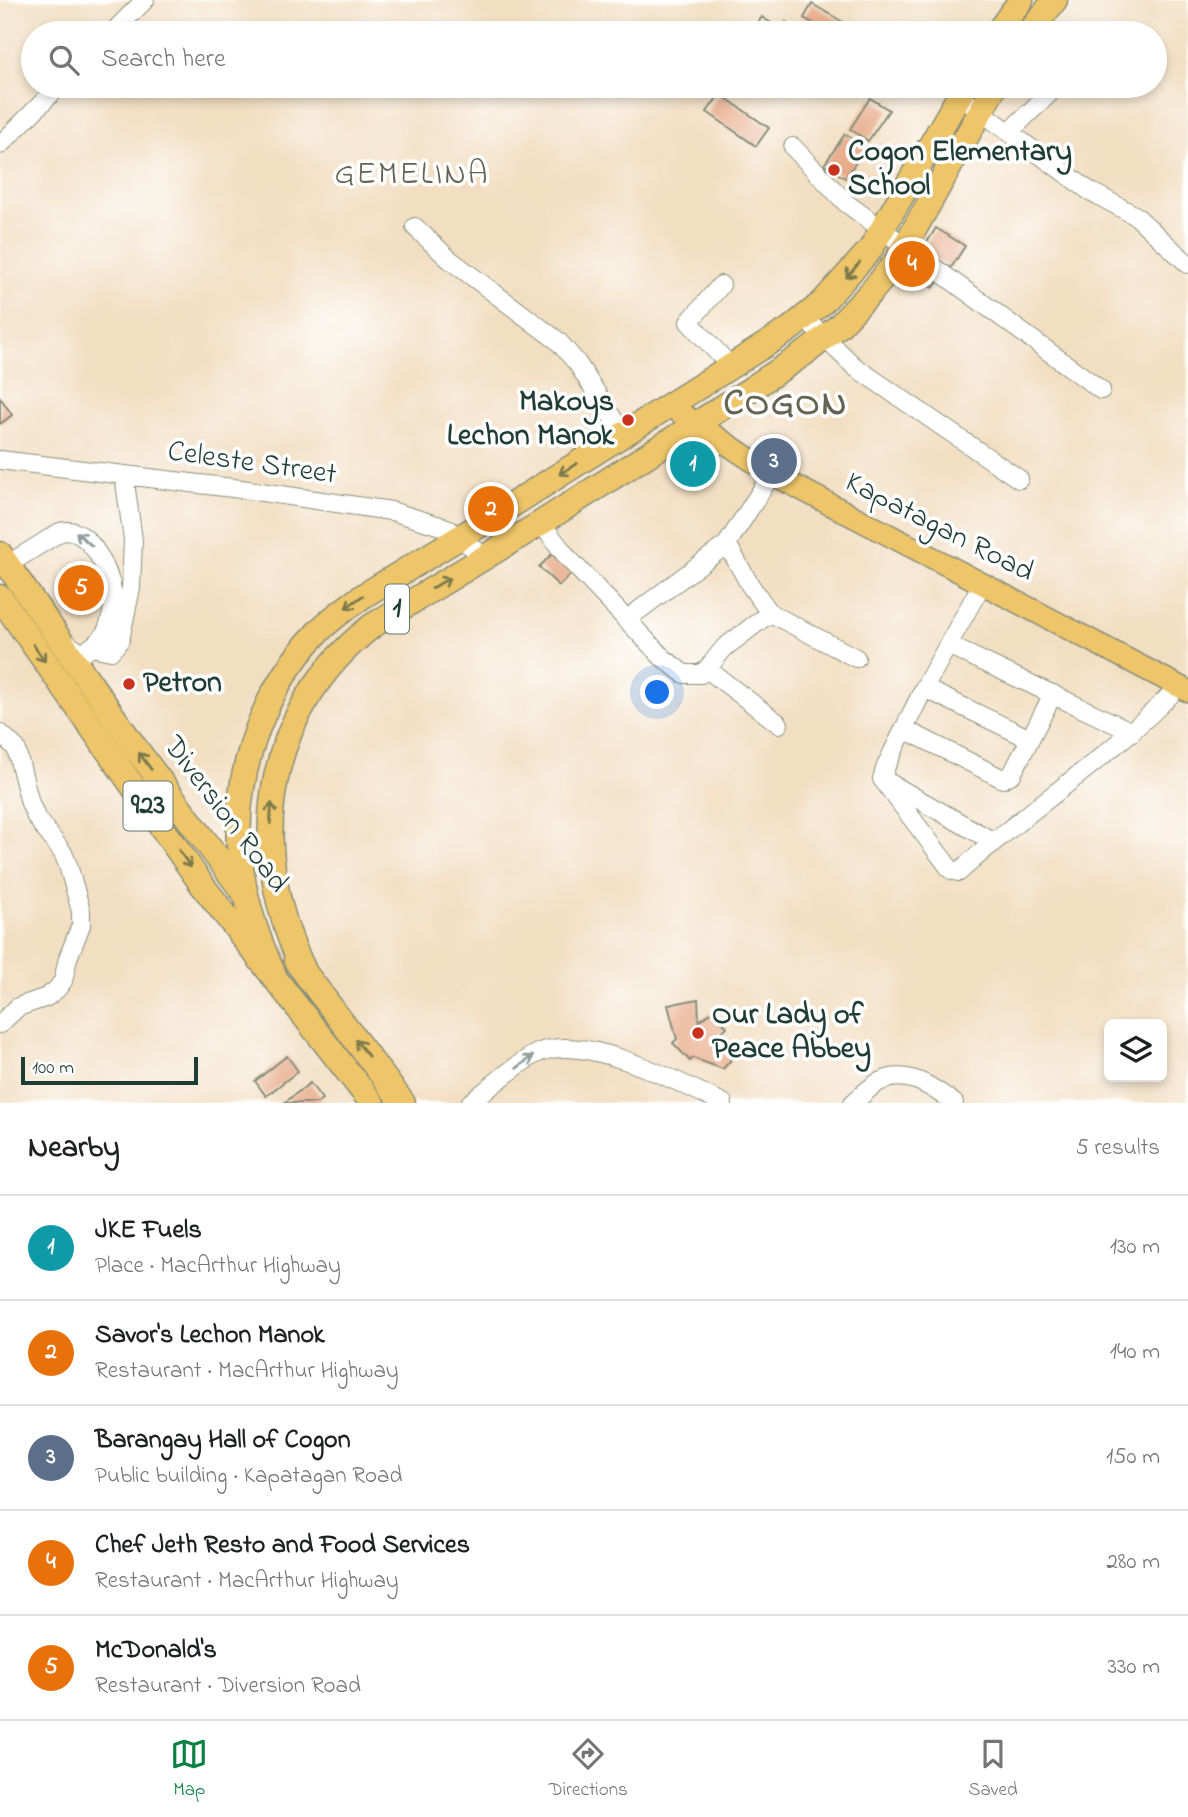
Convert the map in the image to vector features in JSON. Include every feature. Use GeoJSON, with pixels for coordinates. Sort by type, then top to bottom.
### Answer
{"type":"FeatureCollection","features":[{"type":"Feature","properties":{"kind":"highway"},"geometry":{"type":"LineString","coordinates":[[1005,21],[1021,0]]}},
{"type":"Feature","properties":{"kind":"highway"},"geometry":{"type":"LineString","coordinates":[[1038,21],[1055,0]]}},
{"type":"Feature","properties":{"kind":"highway","name":"1"},"geometry":{"type":"LineString","coordinates":[[274,975],[259,941],[247,896],[240,861],[239,821],[242,789],[256,735],[275,691],[301,652],[317,633],[363,596],[732,368],[805,319],[853,271],[883,230],[958,98]]}},
{"type":"Feature","properties":{"kind":"highway","name":"1"},"geometry":{"type":"LineString","coordinates":[[403,1103],[306,973],[295,952],[283,917],[271,857],[271,801],[290,733],[314,687],[347,645],[401,606],[541,523],[783,368],[824,338],[872,291],[906,246],[988,98]]}},
{"type":"Feature","properties":{"kind":"highway","name":"Diversion Road"},"geometry":{"type":"LineString","coordinates":[[4,560],[200,836],[306,973]]}},
{"type":"Feature","properties":{"kind":"highway","name":"Diversion Road"},"geometry":{"type":"LineString","coordinates":[[0,597],[203,886],[372,1103]]}},
{"type":"Feature","properties":{"kind":"highway"},"geometry":{"type":"LineString","coordinates":[[200,836],[218,844],[228,842],[235,834],[239,821]]}},
{"type":"Feature","properties":{"kind":"main road","name":"Kapatagan Road"},"geometry":{"type":"LineString","coordinates":[[670,406],[772,474],[1183,688]]}},
{"type":"Feature","properties":{"kind":"street"},"geometry":{"type":"LineString","coordinates":[[124,21],[145,0]]}},
{"type":"Feature","properties":{"kind":"street"},"geometry":{"type":"LineString","coordinates":[[0,145],[47,98]]}},
{"type":"Feature","properties":{"kind":"street"},"geometry":{"type":"LineString","coordinates":[[969,98],[980,110],[1088,190],[1136,216],[1188,264]]}},
{"type":"Feature","properties":{"kind":"street"},"geometry":{"type":"LineString","coordinates":[[1009,132],[1044,98]]}},
{"type":"Feature","properties":{"kind":"street"},"geometry":{"type":"LineString","coordinates":[[793,147],[845,203],[1101,390]]}},
{"type":"Feature","properties":{"kind":"street"},"geometry":{"type":"LineString","coordinates":[[415,227],[449,259],[558,341],[577,363],[624,433]]}},
{"type":"Feature","properties":{"kind":"street"},"geometry":{"type":"LineString","coordinates":[[721,285],[689,322],[732,368]]}},
{"type":"Feature","properties":{"kind":"street"},"geometry":{"type":"LineString","coordinates":[[805,319],[855,367],[1019,479]]}},
{"type":"Feature","properties":{"kind":"street"},"geometry":{"type":"LineString","coordinates":[[667,441],[694,459],[721,442]]}},
{"type":"Feature","properties":{"kind":"street","name":"Celeste Street"},"geometry":{"type":"LineString","coordinates":[[0,460],[391,511],[438,524],[485,557]]}},
{"type":"Feature","properties":{"kind":"street"},"geometry":{"type":"LineString","coordinates":[[626,620],[727,544],[772,474]]}},
{"type":"Feature","properties":{"kind":"street"},"geometry":{"type":"LineString","coordinates":[[92,647],[111,651],[116,647],[120,640],[131,588],[134,540],[124,475]]}},
{"type":"Feature","properties":{"kind":"street"},"geometry":{"type":"LineString","coordinates":[[541,523],[567,557],[626,620],[662,657],[684,674],[701,674],[724,648],[770,613]]}},
{"type":"Feature","properties":{"kind":"street"},"geometry":{"type":"LineString","coordinates":[[4,560],[69,529],[79,533],[93,547],[112,586],[113,607],[109,626],[105,634],[82,654],[58,637]]}},
{"type":"Feature","properties":{"kind":"street"},"geometry":{"type":"LineString","coordinates":[[727,544],[750,585],[770,613],[856,658]]}},
{"type":"Feature","properties":{"kind":"street"},"geometry":{"type":"LineString","coordinates":[[882,779],[886,765],[924,688],[982,584]]}},
{"type":"Feature","properties":{"kind":"street"},"geometry":{"type":"LineString","coordinates":[[947,645],[1132,732]]}},
{"type":"Feature","properties":{"kind":"street"},"geometry":{"type":"LineString","coordinates":[[707,669],[779,724]]}},
{"type":"Feature","properties":{"kind":"street"},"geometry":{"type":"LineString","coordinates":[[924,688],[1030,739]]}},
{"type":"Feature","properties":{"kind":"street"},"geometry":{"type":"LineString","coordinates":[[882,779],[951,870],[959,872],[1183,688]]}},
{"type":"Feature","properties":{"kind":"street"},"geometry":{"type":"LineString","coordinates":[[904,729],[1003,779],[1012,774],[1053,694]]}},
{"type":"Feature","properties":{"kind":"street"},"geometry":{"type":"LineString","coordinates":[[0,733],[16,748],[30,803],[36,817],[63,853],[81,911],[81,925],[68,958],[63,981],[47,997],[18,1007],[0,1024]]}},
{"type":"Feature","properties":{"kind":"street"},"geometry":{"type":"LineString","coordinates":[[882,779],[994,842]]}},
{"type":"Feature","properties":{"kind":"street"},"geometry":{"type":"LineString","coordinates":[[470,1103],[536,1054],[551,1048],[580,1048],[635,1065],[723,1103]]}},
{"type":"Feature","properties":{"kind":"street"},"geometry":{"type":"LineString","coordinates":[[853,1103],[881,1081],[902,1076],[928,1084],[954,1103]]}},
{"type":"Feature","properties":{"kind":"building"},"geometry":{"type":"Polygon","coordinates":[[[812,4],[841,21],[809,21],[804,18],[812,4]]]}},
{"type":"Feature","properties":{"kind":"building"},"geometry":{"type":"Polygon","coordinates":[[[717,98],[726,98],[769,128],[756,146],[707,112],[717,98]]]}},
{"type":"Feature","properties":{"kind":"building"},"geometry":{"type":"Polygon","coordinates":[[[870,98],[889,110],[868,141],[850,129],[870,98]]]}},
{"type":"Feature","properties":{"kind":"building"},"geometry":{"type":"Polygon","coordinates":[[[845,134],[866,148],[845,178],[824,165],[845,134]]]}},
{"type":"Feature","properties":{"kind":"building"},"geometry":{"type":"Polygon","coordinates":[[[936,228],[965,246],[951,268],[922,250],[936,228]]]}},
{"type":"Feature","properties":{"kind":"building"},"geometry":{"type":"Polygon","coordinates":[[[911,256],[941,278],[933,288],[904,266],[911,256]]]}},
{"type":"Feature","properties":{"kind":"building"},"geometry":{"type":"Polygon","coordinates":[[[0,397],[12,415],[0,424],[0,397]]]}},
{"type":"Feature","properties":{"kind":"building"},"geometry":{"type":"Polygon","coordinates":[[[771,450],[786,458],[778,472],[763,463],[771,450]]]}},
{"type":"Feature","properties":{"kind":"building"},"geometry":{"type":"Polygon","coordinates":[[[552,554],[572,573],[559,586],[539,567],[552,554]]]}},
{"type":"Feature","properties":{"kind":"building","name":"Our Lady of Peace Abbey"},"geometry":{"type":"Polygon","coordinates":[[[698,999],[699,1021],[713,1011],[727,1027],[714,1039],[733,1046],[730,1061],[723,1069],[693,1058],[690,1061],[673,1043],[677,1039],[668,1005],[698,999]]]}},
{"type":"Feature","properties":{"kind":"building"},"geometry":{"type":"Polygon","coordinates":[[[287,1056],[298,1071],[266,1096],[255,1081],[287,1056]]]}},
{"type":"Feature","properties":{"kind":"building"},"geometry":{"type":"Polygon","coordinates":[[[310,1083],[322,1099],[317,1103],[284,1103],[310,1083]]]}},
{"type":"Feature","properties":{"kind":"place","name":"Cogon Elementary School"},"geometry":{"type":"Point","coordinates":[834,170]}},
{"type":"Feature","properties":{"kind":"place","name":"Chef Jeth Resto and Food Services"},"geometry":{"type":"Point","coordinates":[912,264]}},
{"type":"Feature","properties":{"kind":"place","name":"Makoys Lechon Manok"},"geometry":{"type":"Point","coordinates":[628,420]}},
{"type":"Feature","properties":{"kind":"place","name":"Barangay Hall of Cogon"},"geometry":{"type":"Point","coordinates":[774,461]}},
{"type":"Feature","properties":{"kind":"place","name":"JKE Fuels"},"geometry":{"type":"Point","coordinates":[693,464]}},
{"type":"Feature","properties":{"kind":"place","name":"Savor's Lechon Manok"},"geometry":{"type":"Point","coordinates":[491,509]}},
{"type":"Feature","properties":{"kind":"place","name":"McDonald's"},"geometry":{"type":"Point","coordinates":[81,588]}},
{"type":"Feature","properties":{"kind":"place","name":"Petron"},"geometry":{"type":"Point","coordinates":[129,684]}},
{"type":"Feature","properties":{"kind":"place","name":"Our Lady of Peace Abbey"},"geometry":{"type":"Point","coordinates":[698,1033]}},
{"type":"Feature","properties":{"kind":"district","name":"GEMELINA"},"geometry":{"type":"Point","coordinates":[412,175]}},
{"type":"Feature","properties":{"kind":"district","name":"COGON"},"geometry":{"type":"Point","coordinates":[786,405]}}]}
